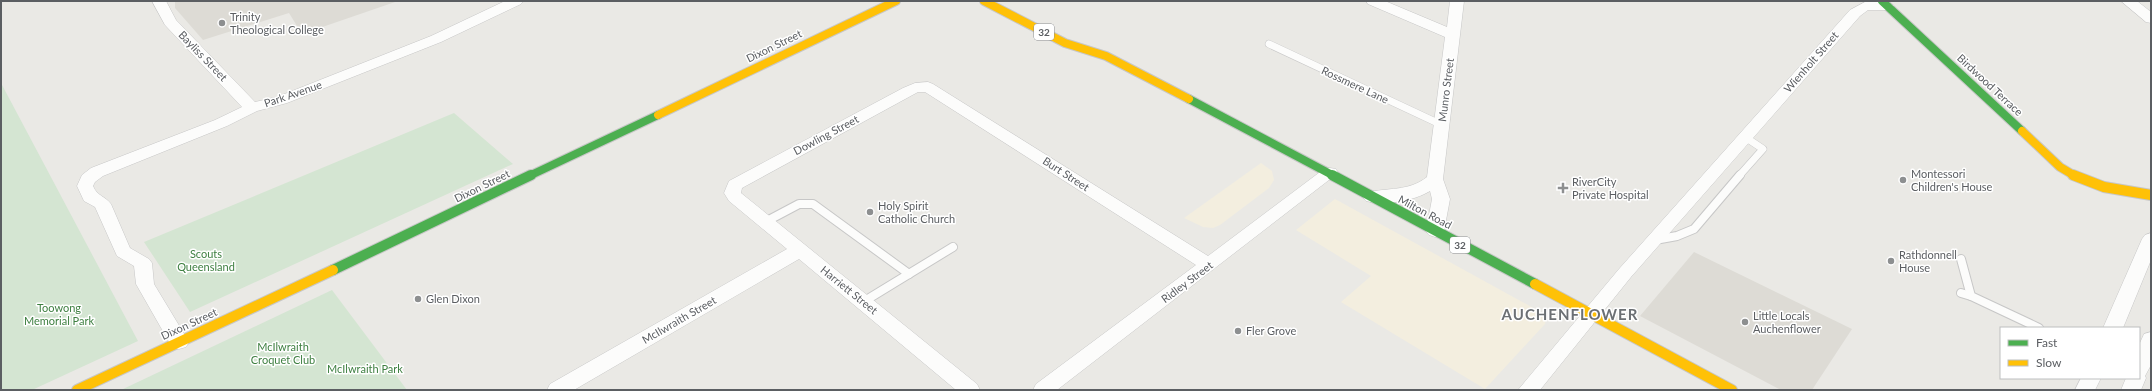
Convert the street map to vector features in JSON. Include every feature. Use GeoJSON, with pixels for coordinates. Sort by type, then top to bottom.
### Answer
{"type":"FeatureCollection","features":[{"type":"Feature","properties":{"kind":"street","name":"Bayliss Street"},"geometry":{"type":"LineString","coordinates":[[159,1],[170,22],[252,108]]}},
{"type":"Feature","properties":{"kind":"street","name":"Park Avenue"},"geometry":{"type":"LineString","coordinates":[[179,342],[145,284],[144,263],[122,252],[102,204],[90,197],[86,186],[88,179],[97,172],[221,123],[252,108],[282,100],[436,39],[516,1]]}},
{"type":"Feature","properties":{"kind":"street","name":"Dixon Street"},"geometry":{"type":"LineString","coordinates":[[77,390],[896,1]]}},
{"type":"Feature","properties":{"kind":"street","name":"Milton Road"},"geometry":{"type":"LineString","coordinates":[[984,1],[1065,43],[1106,56],[1330,173],[1732,390]]}},
{"type":"Feature","properties":{"kind":"street"},"geometry":{"type":"LineString","coordinates":[[1373,1],[1453,35]]}},
{"type":"Feature","properties":{"kind":"street","name":"Munro Street"},"geometry":{"type":"LineString","coordinates":[[1435,231],[1441,199],[1435,179],[1457,1]]}},
{"type":"Feature","properties":{"kind":"street"},"geometry":{"type":"LineString","coordinates":[[2128,1],[2151,19]]}},
{"type":"Feature","properties":{"kind":"street","name":"Wienholt Street"},"geometry":{"type":"LineString","coordinates":[[1528,390],[1654,240],[1855,13],[1866,6],[1885,3]]}},
{"type":"Feature","properties":{"kind":"street","name":"Birdwood Terrace"},"geometry":{"type":"LineString","coordinates":[[1885,3],[2054,162],[2085,181],[2115,190],[2151,195]]}},
{"type":"Feature","properties":{"kind":"street","name":"Milton Road"},"geometry":{"type":"LineString","coordinates":[[1086,38],[1106,56]]}},
{"type":"Feature","properties":{"kind":"street","name":"Dowling Street"},"geometry":{"type":"LineString","coordinates":[[732,189],[740,181],[908,91],[922,86]]}},
{"type":"Feature","properties":{"kind":"street","name":"Burt Street"},"geometry":{"type":"LineString","coordinates":[[922,86],[934,89],[1209,265]]}},
{"type":"Feature","properties":{"kind":"street","name":"Ridley Street"},"geometry":{"type":"LineString","coordinates":[[1043,390],[1330,173]]}},
{"type":"Feature","properties":{"kind":"street"},"geometry":{"type":"LineString","coordinates":[[1372,197],[1412,193],[1424,189],[1435,179]]}},
{"type":"Feature","properties":{"kind":"street","name":"Harriett Street"},"geometry":{"type":"LineString","coordinates":[[732,189],[732,193],[735,197],[970,390]]}},
{"type":"Feature","properties":{"kind":"street"},"geometry":{"type":"LineString","coordinates":[[2113,327],[2151,239]]}},
{"type":"Feature","properties":{"kind":"street","name":"McIlwraith Street"},"geometry":{"type":"LineString","coordinates":[[558,390],[800,250]]}},
{"type":"Feature","properties":{"kind":"street"},"geometry":{"type":"LineString","coordinates":[[2140,367],[2151,339]]}},
{"type":"Feature","properties":{"kind":"street"},"geometry":{"type":"LineString","coordinates":[[2085,390],[2090,379]]}},
{"type":"Feature","properties":{"kind":"street"},"geometry":{"type":"LineString","coordinates":[[2131,390],[2136,379]]}},
{"type":"Feature","properties":{"kind":"lane","name":"Rossmere Lane"},"geometry":{"type":"LineString","coordinates":[[1269,44],[1442,125]]}},
{"type":"Feature","properties":{"kind":"lane"},"geometry":{"type":"LineString","coordinates":[[1654,240],[1677,236],[1694,230],[1763,149],[1745,137]]}},
{"type":"Feature","properties":{"kind":"lane"},"geometry":{"type":"LineString","coordinates":[[765,222],[799,204],[813,204],[908,274]]}},
{"type":"Feature","properties":{"kind":"lane"},"geometry":{"type":"LineString","coordinates":[[863,302],[953,246]]}},
{"type":"Feature","properties":{"kind":"lane"},"geometry":{"type":"LineString","coordinates":[[1962,259],[1971,296]]}},
{"type":"Feature","properties":{"kind":"lane"},"geometry":{"type":"LineString","coordinates":[[1961,293],[1971,296],[2037,327]]}},
{"type":"Feature","properties":{"kind":"shaded area","name":"Trinity Theological College"},"geometry":{"type":"Polygon","coordinates":[[[175,1],[398,1],[302,34],[289,13],[203,40],[175,8],[175,1]]]}},
{"type":"Feature","properties":{"kind":"shaded area"},"geometry":{"type":"Polygon","coordinates":[[[1261,163],[1272,171],[1274,180],[1269,188],[1220,225],[1213,228],[1203,227],[1184,218],[1261,163]]]}},
{"type":"Feature","properties":{"kind":"shaded area"},"geometry":{"type":"Polygon","coordinates":[[[1335,199],[1537,310],[1543,314],[1546,319],[1545,324],[1485,389],[1341,302],[1371,276],[1296,230],[1335,199]]]}},
{"type":"Feature","properties":{"kind":"shaded area","name":"Little Locals Auchenflower"},"geometry":{"type":"Polygon","coordinates":[[[1694,252],[1852,329],[1812,390],[1781,390],[1640,316],[1694,252]]]}},
{"type":"Feature","properties":{"kind":"green space","name":"Toowong Memorial Park"},"geometry":{"type":"Polygon","coordinates":[[[1,83],[138,341],[32,390],[1,390],[1,83]]]}},
{"type":"Feature","properties":{"kind":"green space","name":"Scouts Queensland"},"geometry":{"type":"Polygon","coordinates":[[[454,113],[513,164],[190,312],[144,242],[454,113]]]}},
{"type":"Feature","properties":{"kind":"green space","name":"McIlwraith Croquet Club"},"geometry":{"type":"Polygon","coordinates":[[[332,290],[407,390],[121,390],[332,290]]]}},
{"type":"Feature","properties":{"kind":"traffic: fast"},"geometry":{"type":"LineString","coordinates":[[1882,1],[2022,131]]}},
{"type":"Feature","properties":{"kind":"traffic: fast"},"geometry":{"type":"LineString","coordinates":[[1189,99],[1535,284]]}},
{"type":"Feature","properties":{"kind":"traffic: fast"},"geometry":{"type":"LineString","coordinates":[[333,270],[658,115]]}},
{"type":"Feature","properties":{"kind":"traffic: slow"},"geometry":{"type":"LineString","coordinates":[[658,115],[896,1]]}},
{"type":"Feature","properties":{"kind":"traffic: slow"},"geometry":{"type":"LineString","coordinates":[[984,1],[1065,43],[1106,56],[1189,99]]}},
{"type":"Feature","properties":{"kind":"traffic: slow"},"geometry":{"type":"LineString","coordinates":[[2022,131],[2060,167],[2070,174],[2092,184],[2128,192],[2151,195]]}},
{"type":"Feature","properties":{"kind":"traffic: slow"},"geometry":{"type":"LineString","coordinates":[[77,390],[333,270]]}},
{"type":"Feature","properties":{"kind":"traffic: slow"},"geometry":{"type":"LineString","coordinates":[[1535,284],[1732,390]]}},
{"type":"Feature","properties":{"kind":"place","name":"Trinity Theological College"},"geometry":{"type":"Point","coordinates":[222,23]}},
{"type":"Feature","properties":{"kind":"place","name":"Montessori Children's House"},"geometry":{"type":"Point","coordinates":[1903,180]}},
{"type":"Feature","properties":{"kind":"place","name":"RiverCity Private Hospital"},"geometry":{"type":"Point","coordinates":[1563,188]}},
{"type":"Feature","properties":{"kind":"place","name":"Holy Spirit Catholic Church"},"geometry":{"type":"Point","coordinates":[870,212]}},
{"type":"Feature","properties":{"kind":"place","name":"Rathdonnell House"},"geometry":{"type":"Point","coordinates":[1891,261]}},
{"type":"Feature","properties":{"kind":"place","name":"Glen Dixon"},"geometry":{"type":"Point","coordinates":[418,299]}},
{"type":"Feature","properties":{"kind":"place","name":"Little Locals Auchenflower"},"geometry":{"type":"Point","coordinates":[1745,322]}},
{"type":"Feature","properties":{"kind":"place","name":"Fler Grove"},"geometry":{"type":"Point","coordinates":[1238,331]}},
{"type":"Feature","properties":{"kind":"district","name":"AUCHENFLOWER"},"geometry":{"type":"Point","coordinates":[1570,315]}},
{"type":"Feature","properties":{"kind":"park label","name":"McIlwraith Park"},"geometry":{"type":"Point","coordinates":[365,369]}}]}
